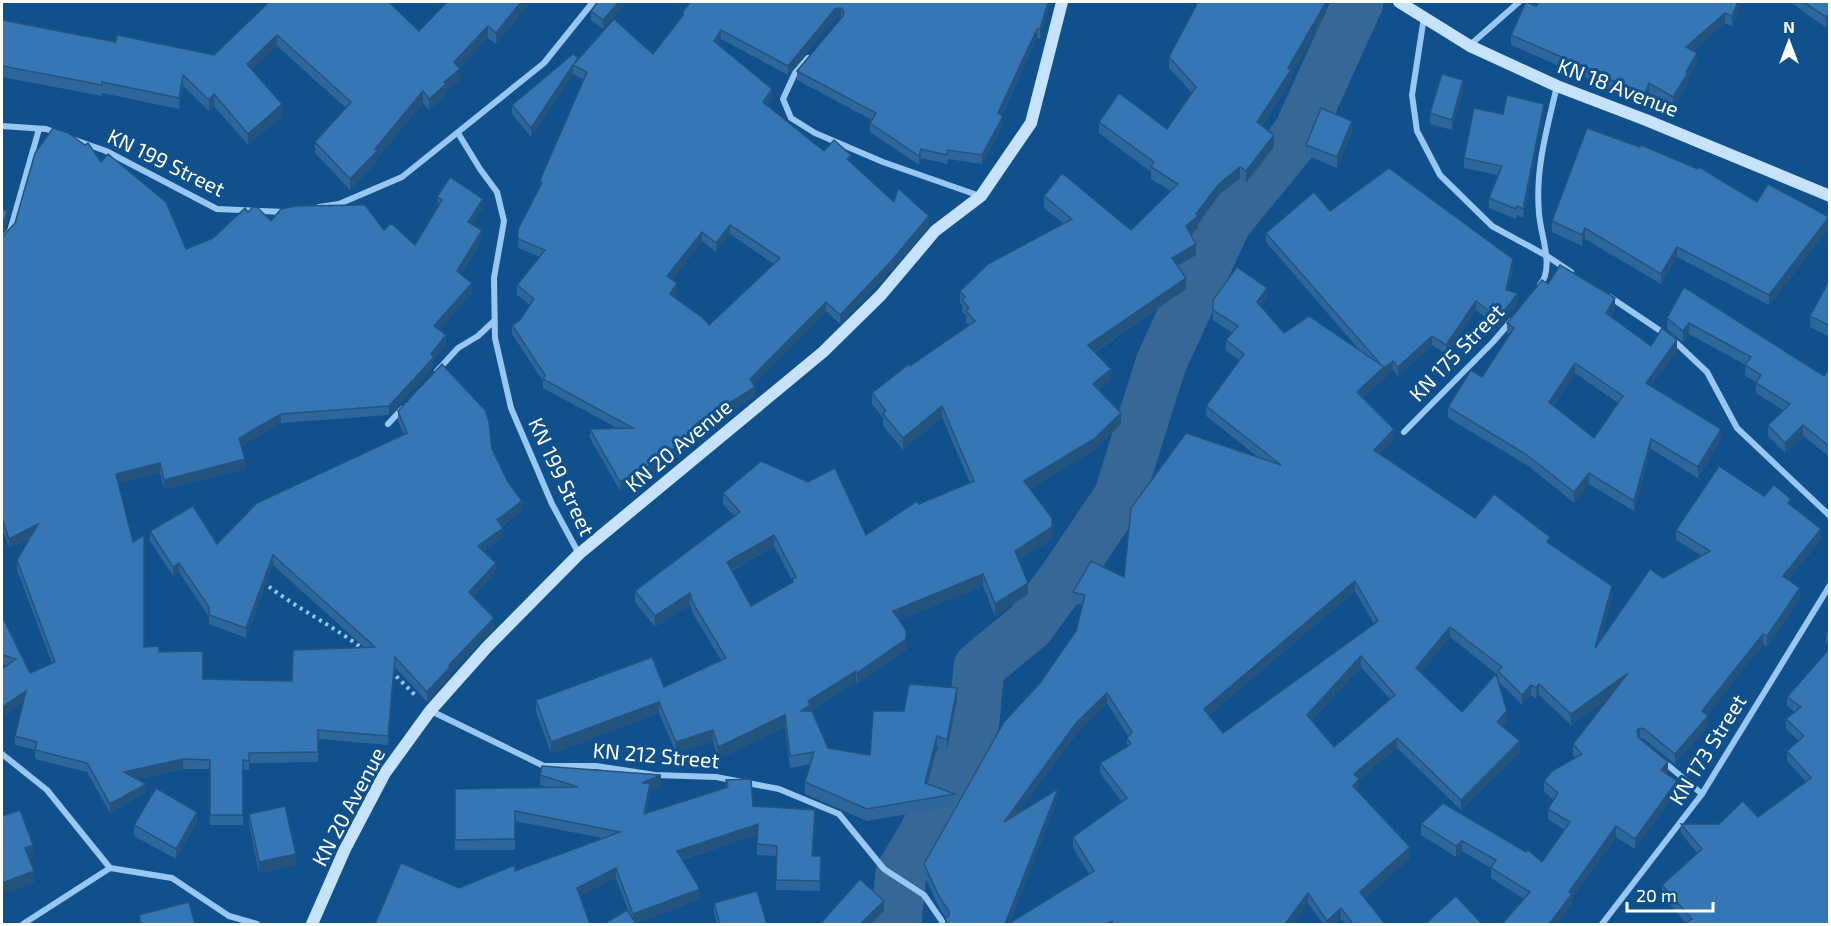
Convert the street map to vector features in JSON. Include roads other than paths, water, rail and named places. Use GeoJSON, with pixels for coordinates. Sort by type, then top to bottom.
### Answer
{"type":"FeatureCollection","features":[{"type":"Feature","properties":{"kind":"main road","name":"KN 20 Avenue"},"geometry":{"type":"LineString","coordinates":[[312,924],[345,849],[385,773],[430,711],[487,647],[579,554],[823,352],[881,295],[935,231],[981,196],[1031,123],[1062,2]]}},
{"type":"Feature","properties":{"kind":"main road","name":"KN 18 Avenue"},"geometry":{"type":"LineString","coordinates":[[1399,2],[1470,46],[1557,86],[1830,196]]}},
{"type":"Feature","properties":{"kind":"street"},"geometry":{"type":"LineString","coordinates":[[309,208],[339,204],[402,177],[544,63],[592,2]]}},
{"type":"Feature","properties":{"kind":"street"},"geometry":{"type":"LineString","coordinates":[[1470,46],[1519,2]]}},
{"type":"Feature","properties":{"kind":"street"},"geometry":{"type":"LineString","coordinates":[[1424,17],[1412,95],[1417,131],[1440,175],[1492,226],[1547,256],[1575,275]]}},
{"type":"Feature","properties":{"kind":"street"},"geometry":{"type":"LineString","coordinates":[[810,56],[795,73],[783,99],[791,118],[815,133],[883,162],[981,196]]}},
{"type":"Feature","properties":{"kind":"street"},"geometry":{"type":"LineString","coordinates":[[1537,290],[1543,281],[1547,256],[1539,215],[1538,169],[1557,86]]}},
{"type":"Feature","properties":{"kind":"street","name":"KN 199 Street"},"geometry":{"type":"LineString","coordinates":[[2,126],[46,129],[106,151],[217,210],[279,213],[289,211]]}},
{"type":"Feature","properties":{"kind":"street"},"geometry":{"type":"LineString","coordinates":[[2,240],[10,231],[39,129]]}},
{"type":"Feature","properties":{"kind":"street","name":"KN 199 Street"},"geometry":{"type":"LineString","coordinates":[[458,133],[497,192],[504,221],[494,278],[494,321],[495,338],[511,408],[552,504],[579,554]]}},
{"type":"Feature","properties":{"kind":"street"},"geometry":{"type":"LineString","coordinates":[[1604,294],[1671,338],[1707,372],[1737,428],[1830,516]]}},
{"type":"Feature","properties":{"kind":"street","name":"KN 175 Street"},"geometry":{"type":"LineString","coordinates":[[1404,432],[1493,342],[1516,315]]}},
{"type":"Feature","properties":{"kind":"street"},"geometry":{"type":"LineString","coordinates":[[435,373],[458,348],[478,336],[494,321]]}},
{"type":"Feature","properties":{"kind":"street"},"geometry":{"type":"LineString","coordinates":[[388,424],[404,407]]}},
{"type":"Feature","properties":{"kind":"street","name":"KN 173 Street"},"geometry":{"type":"LineString","coordinates":[[1602,924],[1702,794],[1830,585]]}},
{"type":"Feature","properties":{"kind":"street","name":"KN 212 Street"},"geometry":{"type":"LineString","coordinates":[[430,711],[544,766],[596,766],[655,775],[716,777],[779,789],[839,814],[884,869],[924,895],[944,924]]}},
{"type":"Feature","properties":{"kind":"street"},"geometry":{"type":"LineString","coordinates":[[2,754],[47,790],[110,868],[172,879],[229,916],[257,924]]}},
{"type":"Feature","properties":{"kind":"street"},"geometry":{"type":"LineString","coordinates":[[1658,758],[1702,794]]}},
{"type":"Feature","properties":{"kind":"street"},"geometry":{"type":"LineString","coordinates":[[23,924],[110,868]]}},
{"type":"Feature","properties":{"kind":"waterway"},"geometry":{"type":"LineString","coordinates":[[896,924],[901,873],[923,836],[961,760],[974,721],[979,667],[1030,625],[1119,497],[1161,363],[1226,222],[1298,134],[1358,2]]}},
{"type":"Feature","properties":{"kind":"waterway"},"geometry":{"type":"LineString","coordinates":[[1119,497],[1140,494]]}}]}
